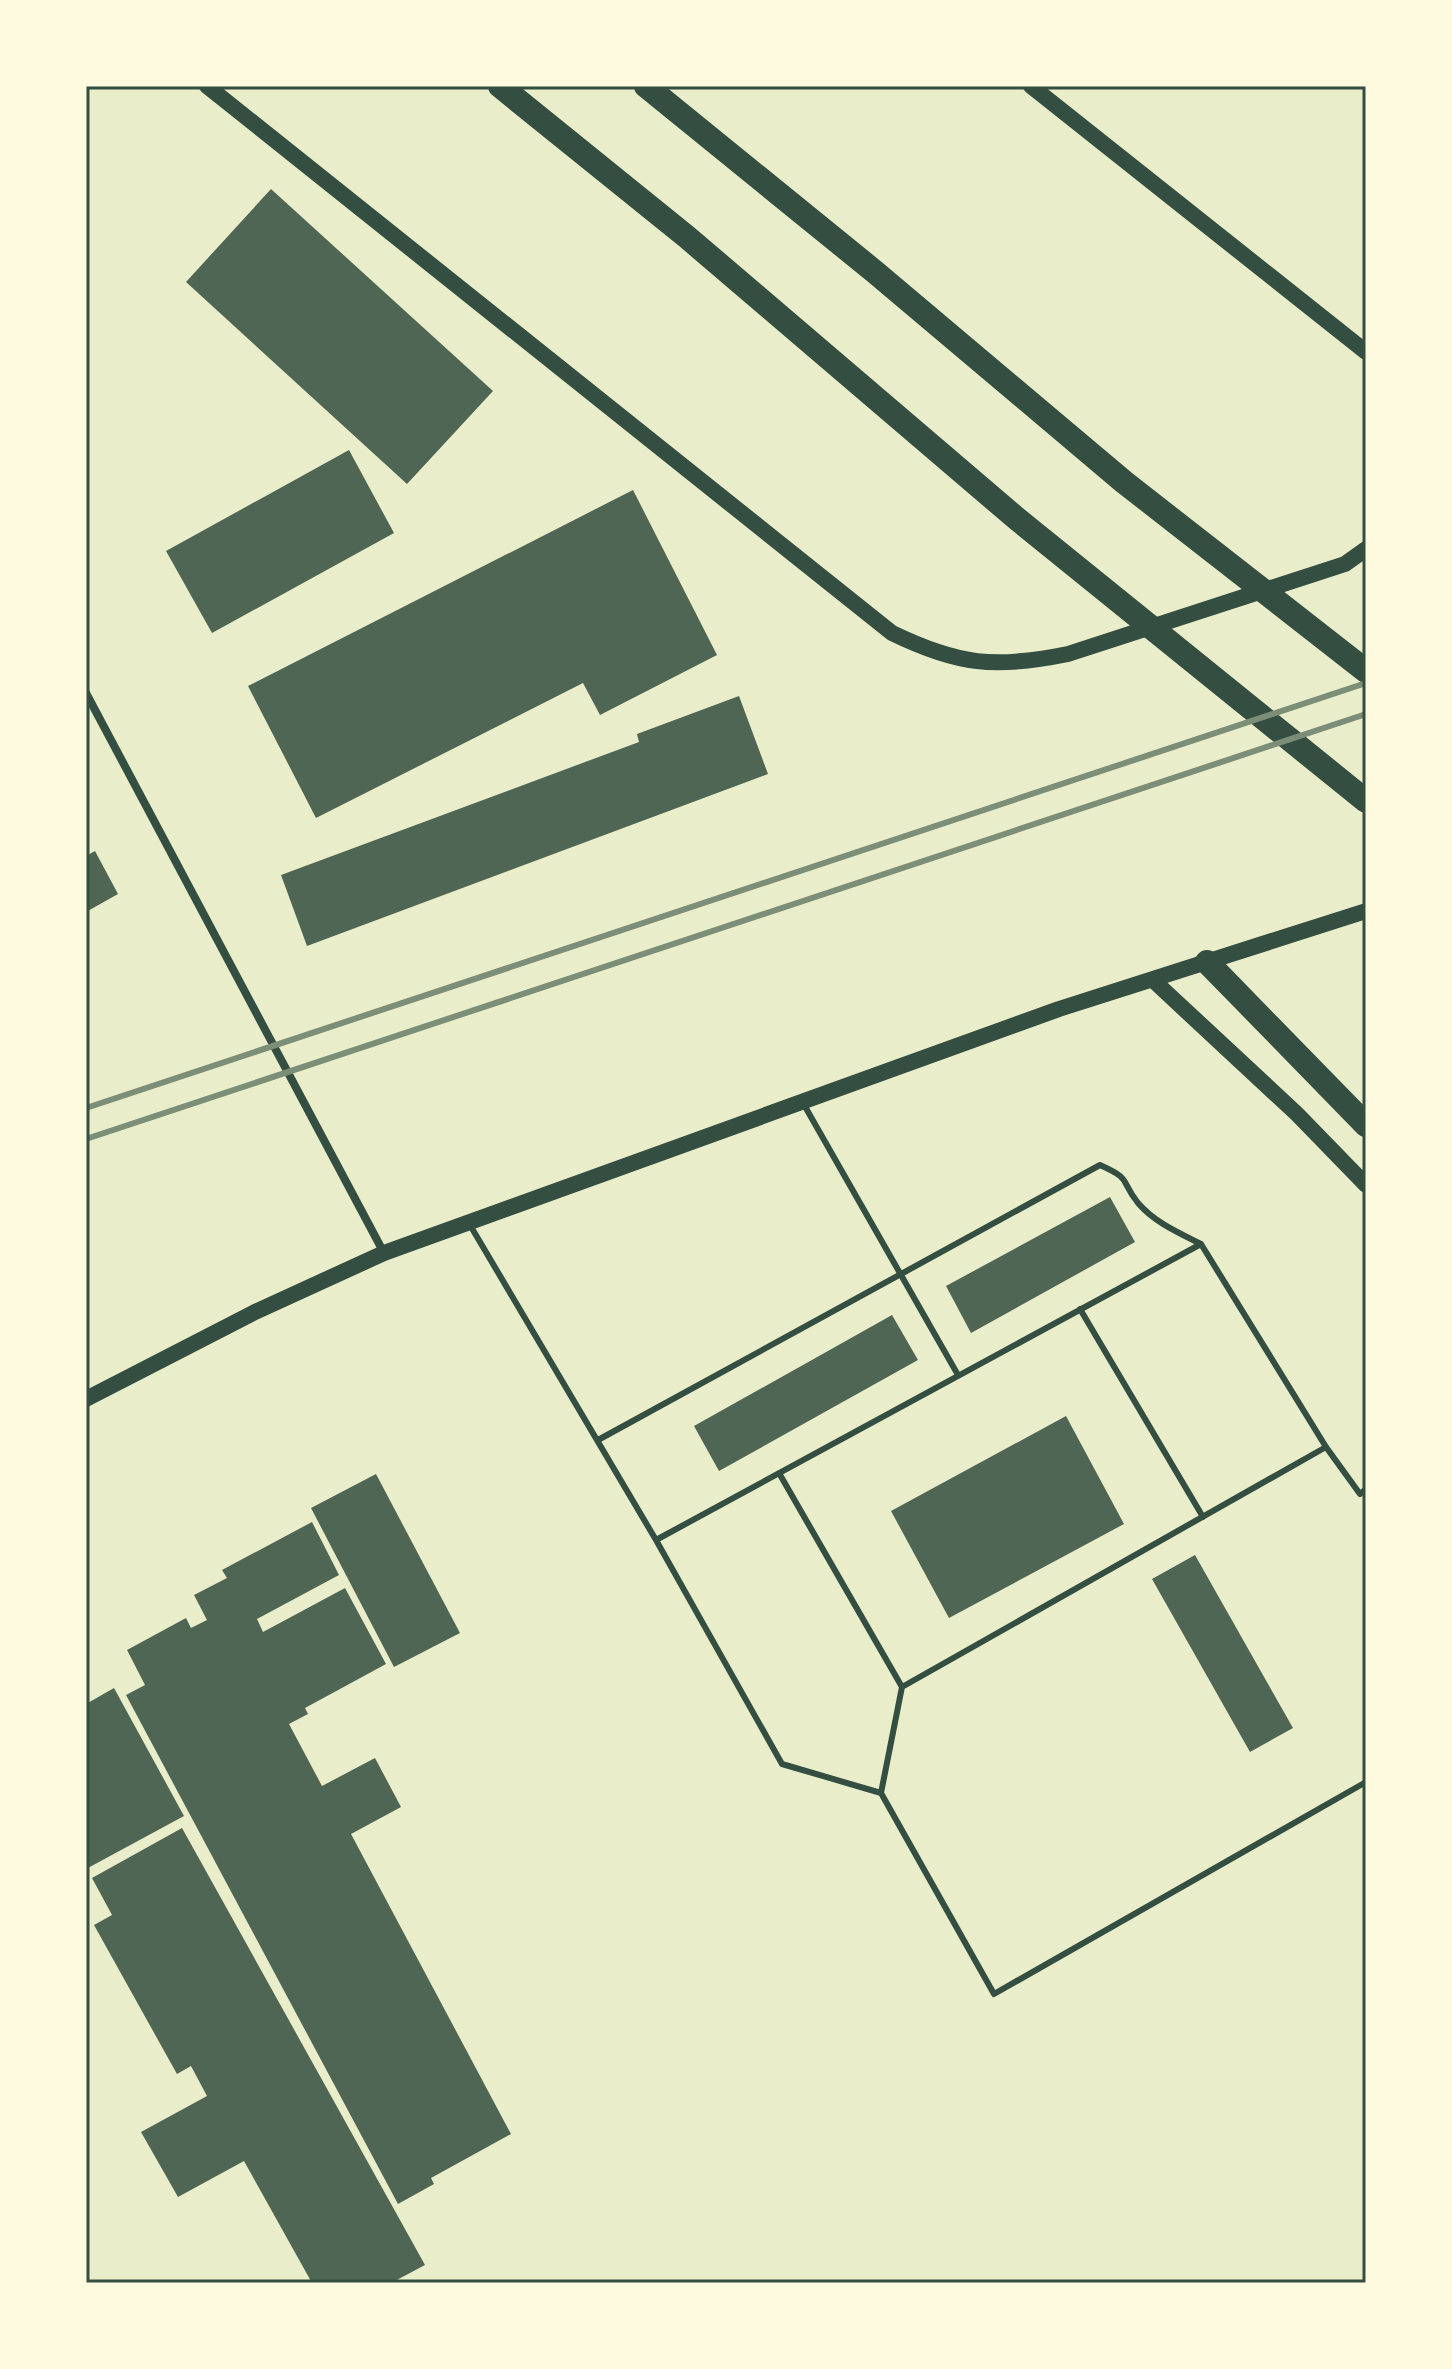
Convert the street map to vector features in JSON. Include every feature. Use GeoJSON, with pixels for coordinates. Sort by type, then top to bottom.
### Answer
{"type":"FeatureCollection","features":[{"type":"Feature","properties":{"kind":"highway"},"geometry":{"type":"LineString","coordinates":[[500,86],[687,237],[1016,518],[1366,801]]}},
{"type":"Feature","properties":{"kind":"highway"},"geometry":{"type":"LineString","coordinates":[[646,86],[1124,482],[1366,671]]}},
{"type":"Feature","properties":{"kind":"highway"},"geometry":{"type":"LineString","coordinates":[[673,86],[754,173]]}},
{"type":"Feature","properties":{"kind":"highway"},"geometry":{"type":"LineString","coordinates":[[1207,962],[1366,1125]]}},
{"type":"Feature","properties":{"kind":"main road"},"geometry":{"type":"LineString","coordinates":[[207,86],[892,633],[937,655],[1021,664],[1068,654],[1345,564],[1366,549]]}},
{"type":"Feature","properties":{"kind":"main road"},"geometry":{"type":"LineString","coordinates":[[1031,86],[1366,352]]}},
{"type":"Feature","properties":{"kind":"main road"},"geometry":{"type":"LineString","coordinates":[[86,1399],[255,1312],[384,1253],[802,1099],[1059,1009],[1366,911]]}},
{"type":"Feature","properties":{"kind":"main road"},"geometry":{"type":"LineString","coordinates":[[1154,981],[1297,1114],[1366,1185]]}},
{"type":"Feature","properties":{"kind":"street"},"geometry":{"type":"LineString","coordinates":[[86,693],[384,1253]]}},
{"type":"Feature","properties":{"kind":"lane"},"geometry":{"type":"LineString","coordinates":[[802,1099],[958,1375]]}},
{"type":"Feature","properties":{"kind":"lane"},"geometry":{"type":"LineString","coordinates":[[598,1440],[1100,1165],[1123,1175],[1138,1203],[1166,1226],[1201,1244],[1326,1447],[1363,1492],[1366,1504]]}},
{"type":"Feature","properties":{"kind":"lane"},"geometry":{"type":"LineString","coordinates":[[469,1223],[656,1540],[782,1764],[881,1793]]}},
{"type":"Feature","properties":{"kind":"lane"},"geometry":{"type":"LineString","coordinates":[[656,1540],[1201,1244]]}},
{"type":"Feature","properties":{"kind":"lane"},"geometry":{"type":"LineString","coordinates":[[1080,1309],[1203,1517]]}},
{"type":"Feature","properties":{"kind":"lane"},"geometry":{"type":"LineString","coordinates":[[902,1687],[1326,1447]]}},
{"type":"Feature","properties":{"kind":"lane"},"geometry":{"type":"LineString","coordinates":[[779,1473],[902,1687],[881,1793],[994,1994],[1366,1782]]}},
{"type":"Feature","properties":{"kind":"building"},"geometry":{"type":"Polygon","coordinates":[[[271,189],[493,391],[407,484],[186,282],[271,189]]]}},
{"type":"Feature","properties":{"kind":"building"},"geometry":{"type":"Polygon","coordinates":[[[349,450],[394,533],[212,633],[166,551],[349,450]]]}},
{"type":"Feature","properties":{"kind":"building"},"geometry":{"type":"Polygon","coordinates":[[[633,490],[717,655],[600,715],[583,683],[316,818],[248,686],[633,490]]]}},
{"type":"Feature","properties":{"kind":"building"},"geometry":{"type":"Polygon","coordinates":[[[739,696],[768,774],[307,946],[281,875],[639,742],[637,734],[739,696]]]}},
{"type":"Feature","properties":{"kind":"building"},"geometry":{"type":"Polygon","coordinates":[[[95,851],[118,894],[86,912],[86,856],[95,851]]]}},
{"type":"Feature","properties":{"kind":"building"},"geometry":{"type":"Polygon","coordinates":[[[1110,1197],[1135,1242],[971,1333],[946,1286],[1110,1197]]]}},
{"type":"Feature","properties":{"kind":"building"},"geometry":{"type":"Polygon","coordinates":[[[892,1315],[918,1360],[719,1471],[694,1426],[892,1315]]]}},
{"type":"Feature","properties":{"kind":"building"},"geometry":{"type":"Polygon","coordinates":[[[1066,1416],[1124,1524],[949,1618],[891,1511],[1066,1416]]]}},
{"type":"Feature","properties":{"kind":"building"},"geometry":{"type":"Polygon","coordinates":[[[376,1474],[460,1633],[394,1667],[311,1508],[376,1474]]]}},
{"type":"Feature","properties":{"kind":"building"},"geometry":{"type":"Polygon","coordinates":[[[312,1522],[339,1575],[257,1619],[263,1632],[345,1588],[386,1664],[305,1708],[308,1714],[289,1724],[322,1786],[375,1758],[401,1807],[351,1834],[511,2134],[431,2178],[434,2184],[398,2204],[126,1695],[145,1685],[127,1650],[186,1618],[191,1628],[207,1620],[194,1595],[227,1578],[222,1570],[312,1522]]]}},
{"type":"Feature","properties":{"kind":"building"},"geometry":{"type":"Polygon","coordinates":[[[1195,1555],[1293,1728],[1250,1752],[1152,1579],[1195,1555]]]}},
{"type":"Feature","properties":{"kind":"building"},"geometry":{"type":"Polygon","coordinates":[[[114,1688],[184,1816],[86,1869],[86,1704],[114,1688]]]}},
{"type":"Feature","properties":{"kind":"building"},"geometry":{"type":"Polygon","coordinates":[[[182,1828],[425,2265],[391,2283],[312,2283],[244,2161],[178,2197],[141,2132],[207,2096],[191,2066],[177,2074],[94,1925],[112,1915],[92,1878],[182,1828]]]}},
{"type":"Feature","properties":{"kind":"railway"},"geometry":{"type":"LineString","coordinates":[[86,1108],[1366,683]]}},
{"type":"Feature","properties":{"kind":"railway"},"geometry":{"type":"LineString","coordinates":[[86,1139],[1366,714]]}}]}
